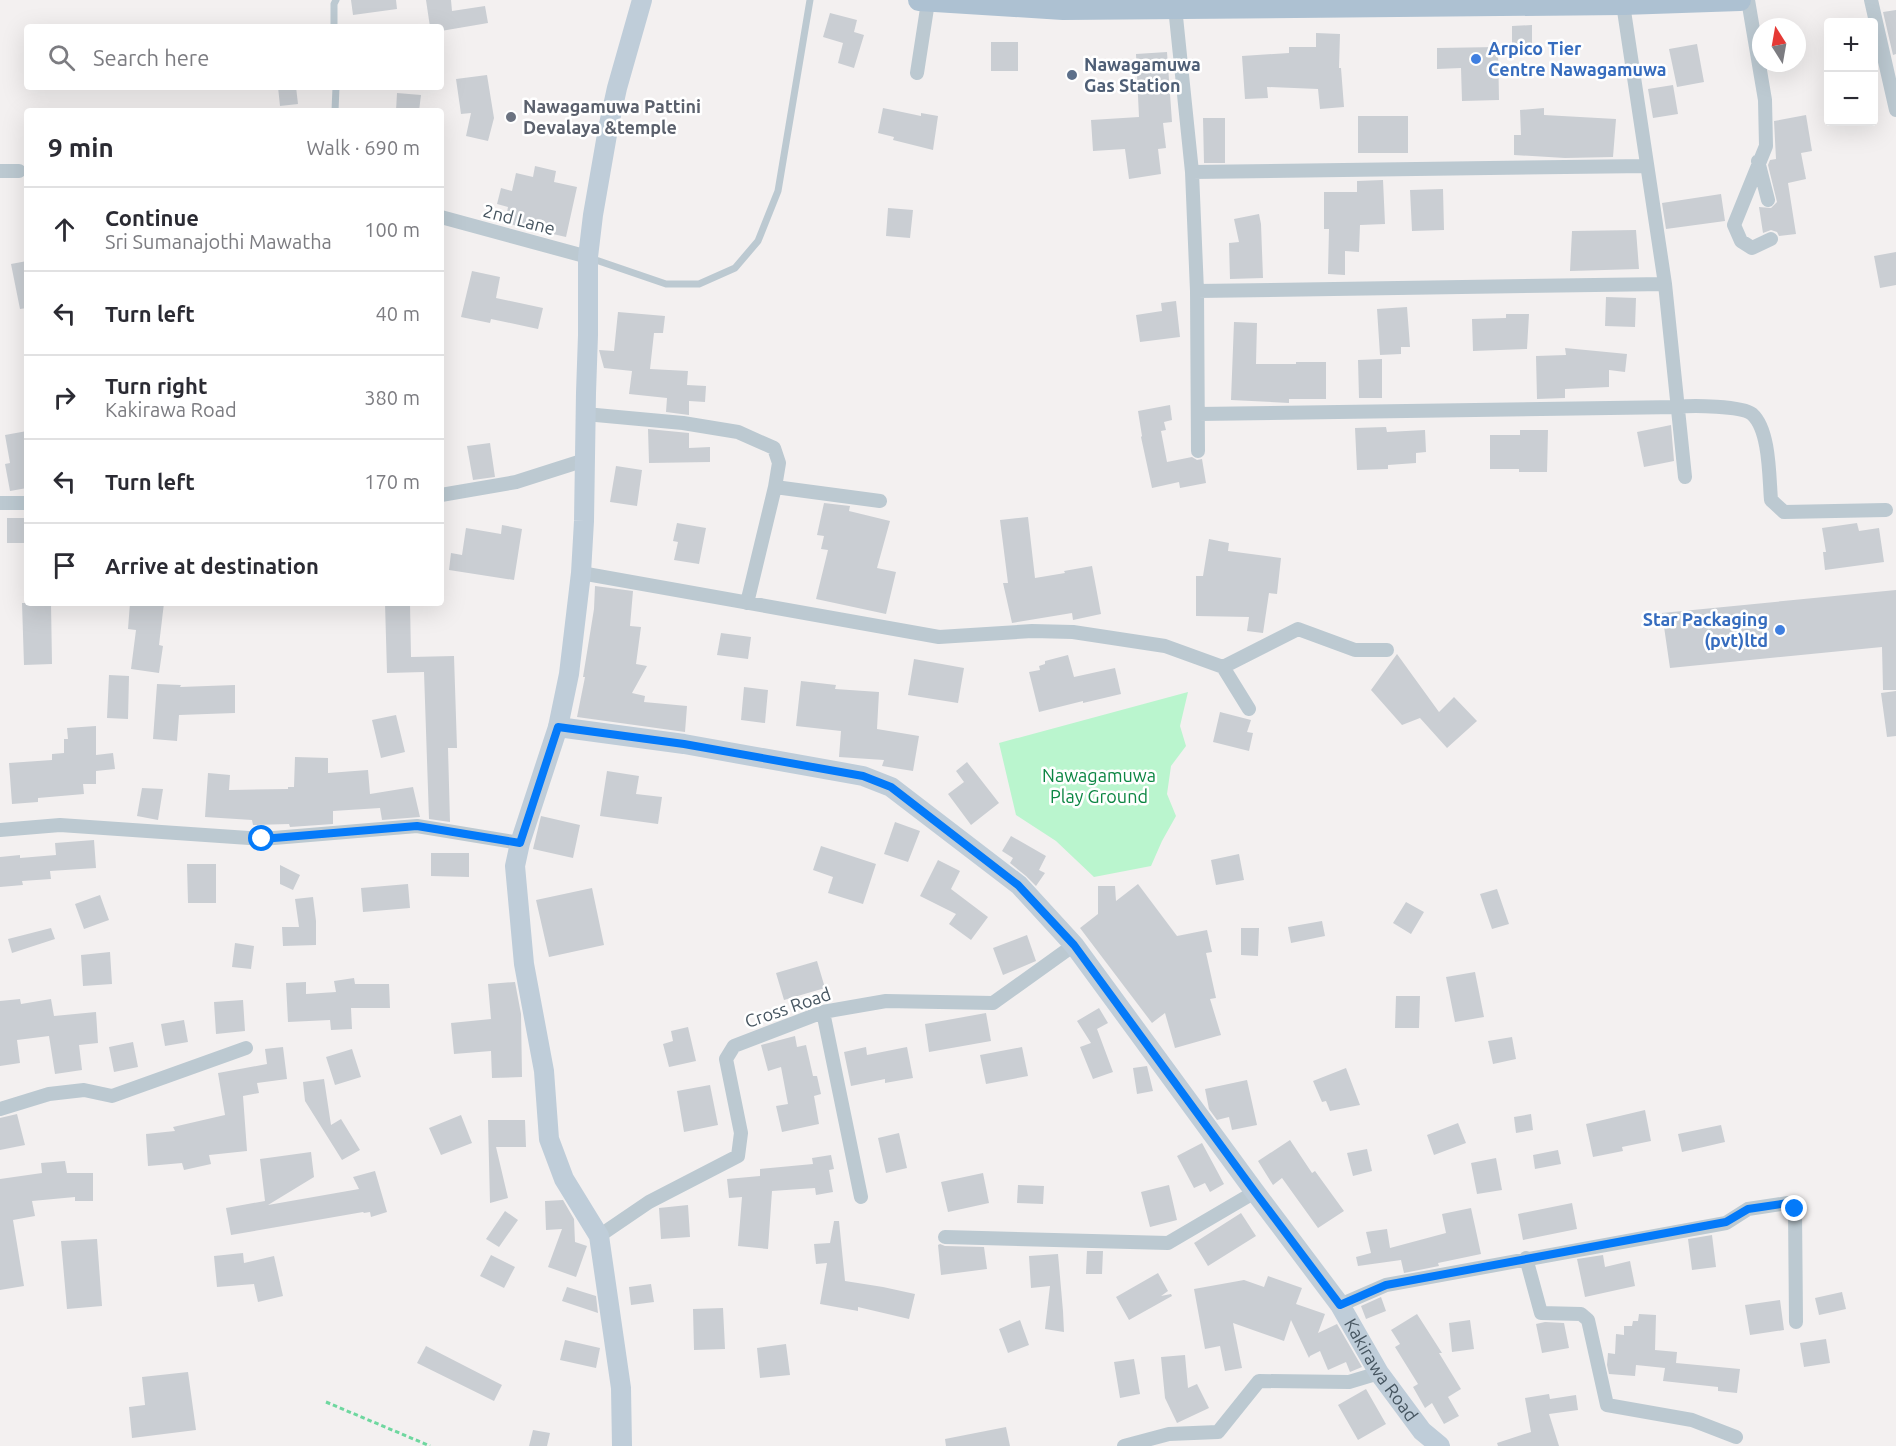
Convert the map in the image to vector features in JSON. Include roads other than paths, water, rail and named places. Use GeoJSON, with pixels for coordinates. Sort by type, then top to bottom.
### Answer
{"type":"FeatureCollection","features":[{"type":"Feature","properties":{"kind":"main road"},"geometry":{"type":"LineString","coordinates":[[923,1],[1063,9],[1623,4],[1740,0]]}},
{"type":"Feature","properties":{"kind":"street"},"geometry":{"type":"LineString","coordinates":[[622,1446],[621,1388],[599,1236],[564,1179],[549,1139],[544,1071],[524,964],[515,866],[520,843],[558,727],[569,674],[581,573],[584,521],[588,257],[608,129],[642,0]]}},
{"type":"Feature","properties":{"kind":"street"},"geometry":{"type":"LineString","coordinates":[[1748,0],[1765,100],[1766,146],[1734,225],[1741,241],[1752,248],[1771,240]]}},
{"type":"Feature","properties":{"kind":"street"},"geometry":{"type":"LineString","coordinates":[[1871,0],[1896,110]]}},
{"type":"Feature","properties":{"kind":"street"},"geometry":{"type":"LineString","coordinates":[[917,73],[923,1]]}},
{"type":"Feature","properties":{"kind":"street"},"geometry":{"type":"LineString","coordinates":[[1623,4],[1665,284],[1685,477]]}},
{"type":"Feature","properties":{"kind":"street"},"geometry":{"type":"LineString","coordinates":[[1175,8],[1191,172],[1197,291],[1198,451]]}},
{"type":"Feature","properties":{"kind":"street"},"geometry":{"type":"LineString","coordinates":[[1758,161],[1768,200]]}},
{"type":"Feature","properties":{"kind":"street"},"geometry":{"type":"LineString","coordinates":[[1191,172],[1647,166]]}},
{"type":"Feature","properties":{"kind":"street"},"geometry":{"type":"LineString","coordinates":[[0,171],[19,171]]}},
{"type":"Feature","properties":{"kind":"street","name":"2nd Lane"},"geometry":{"type":"LineString","coordinates":[[444,218],[588,257]]}},
{"type":"Feature","properties":{"kind":"street"},"geometry":{"type":"LineString","coordinates":[[1197,291],[1665,284]]}},
{"type":"Feature","properties":{"kind":"street"},"geometry":{"type":"LineString","coordinates":[[1198,414],[1699,405],[1750,412],[1758,420],[1767,447],[1771,500],[1784,512],[1886,510]]}},
{"type":"Feature","properties":{"kind":"street"},"geometry":{"type":"LineString","coordinates":[[585,414],[683,423],[738,432],[774,448],[779,463],[775,487],[747,603]]}},
{"type":"Feature","properties":{"kind":"street"},"geometry":{"type":"LineString","coordinates":[[444,494],[516,482],[585,460]]}},
{"type":"Feature","properties":{"kind":"street"},"geometry":{"type":"LineString","coordinates":[[775,487],[880,501]]}},
{"type":"Feature","properties":{"kind":"street"},"geometry":{"type":"LineString","coordinates":[[0,503],[24,503]]}},
{"type":"Feature","properties":{"kind":"street"},"geometry":{"type":"LineString","coordinates":[[581,573],[939,637],[1032,631],[1073,632],[1165,646],[1223,667],[1249,709]]}},
{"type":"Feature","properties":{"kind":"street"},"geometry":{"type":"LineString","coordinates":[[1223,667],[1298,629],[1355,650],[1387,650]]}},
{"type":"Feature","properties":{"kind":"street","name":"Kakirawa Road"},"geometry":{"type":"LineString","coordinates":[[558,727],[684,744],[863,776],[891,787],[1018,885],[1074,945],[1340,1305],[1379,1373],[1422,1431],[1440,1446]]}},
{"type":"Feature","properties":{"kind":"street"},"geometry":{"type":"LineString","coordinates":[[0,830],[60,825],[262,839],[417,826],[520,843]]}},
{"type":"Feature","properties":{"kind":"street","name":"Cross Road"},"geometry":{"type":"LineString","coordinates":[[599,1236],[649,1202],[738,1156],[741,1133],[726,1059],[734,1046],[823,1012],[886,1000],[993,1004],[1074,945]]}},
{"type":"Feature","properties":{"kind":"street"},"geometry":{"type":"LineString","coordinates":[[823,1012],[861,1197]]}},
{"type":"Feature","properties":{"kind":"street"},"geometry":{"type":"LineString","coordinates":[[0,1109],[49,1094],[84,1090],[112,1096],[246,1048]]}},
{"type":"Feature","properties":{"kind":"street"},"geometry":{"type":"LineString","coordinates":[[945,1237],[1168,1243],[1255,1192]]}},
{"type":"Feature","properties":{"kind":"street"},"geometry":{"type":"LineString","coordinates":[[1340,1305],[1386,1285],[1726,1222],[1748,1209],[1788,1203],[1795,1209],[1796,1322]]}},
{"type":"Feature","properties":{"kind":"street"},"geometry":{"type":"LineString","coordinates":[[1526,1258],[1541,1313],[1581,1314],[1588,1320],[1607,1405],[1692,1420],[1736,1437]]}},
{"type":"Feature","properties":{"kind":"street"},"geometry":{"type":"LineString","coordinates":[[1124,1446],[1168,1434],[1219,1439],[1259,1381],[1349,1382],[1379,1373]]}},
{"type":"Feature","properties":{"kind":"lane"},"geometry":{"type":"LineString","coordinates":[[334,24],[336,0]]}},
{"type":"Feature","properties":{"kind":"lane"},"geometry":{"type":"LineString","coordinates":[[588,257],[666,284],[699,284],[735,268],[758,241],[778,191],[810,0]]}},
{"type":"Feature","properties":{"kind":"lane"},"geometry":{"type":"LineString","coordinates":[[334,108],[336,90]]}},
{"type":"Feature","properties":{"kind":"place","name":"Arpico Tier Centre Nawagamuwa"},"geometry":{"type":"Point","coordinates":[1476,59]}},
{"type":"Feature","properties":{"kind":"place","name":"Nawagamuwa Gas Station"},"geometry":{"type":"Point","coordinates":[1072,75]}},
{"type":"Feature","properties":{"kind":"place","name":"Nawagamuwa Pattini Devalaya &temple"},"geometry":{"type":"Point","coordinates":[511,117]}},
{"type":"Feature","properties":{"kind":"place","name":"Star Packaging (pvt)ltd"},"geometry":{"type":"Point","coordinates":[1780,630]}},
{"type":"Feature","properties":{"kind":"park label","name":"Nawagamuwa Play Ground"},"geometry":{"type":"Point","coordinates":[1099,786]}}]}
